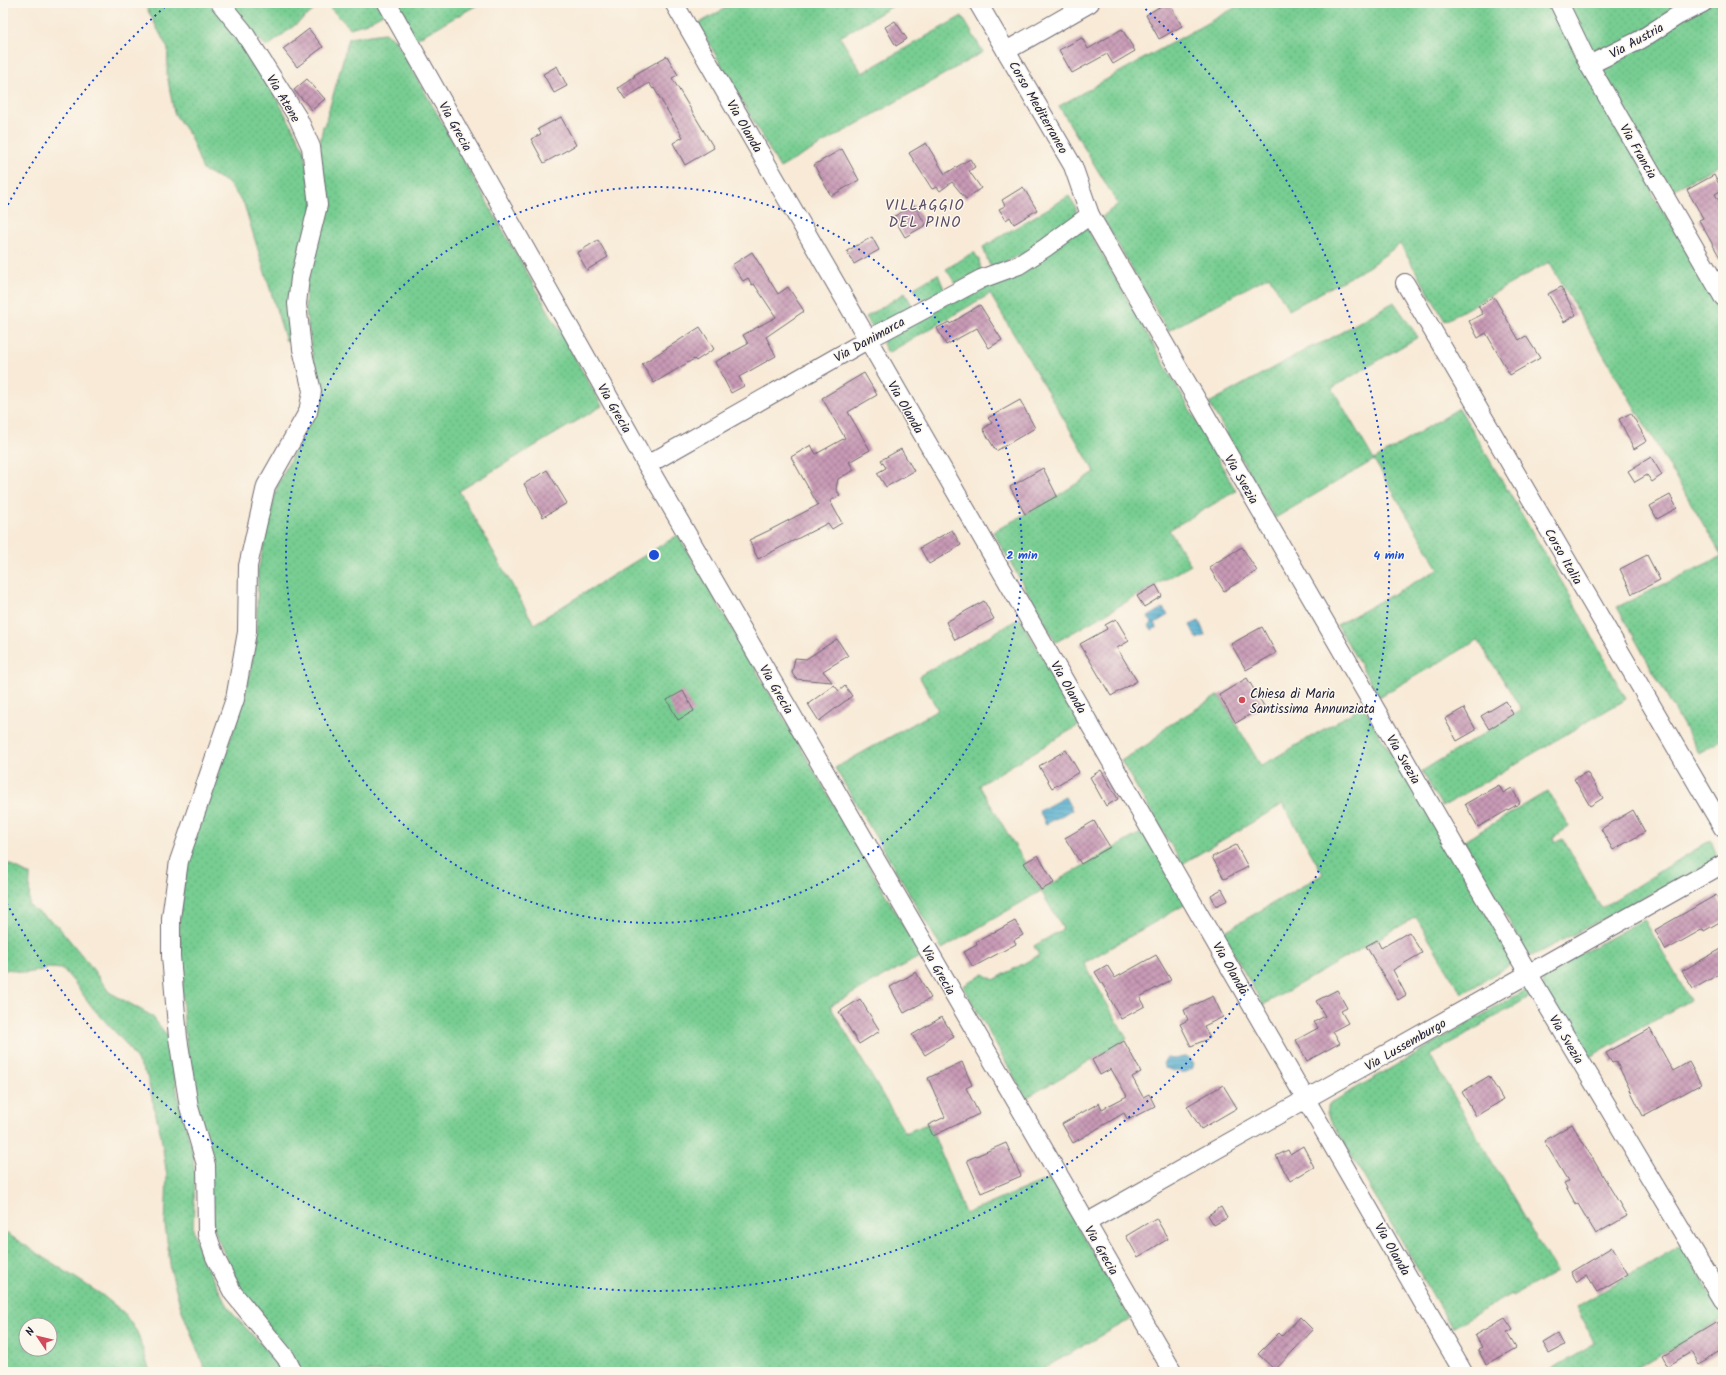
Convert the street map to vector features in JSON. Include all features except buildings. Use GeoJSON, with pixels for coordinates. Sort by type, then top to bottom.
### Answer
{"type":"FeatureCollection","features":[{"type":"Feature","properties":{"kind":"street","name":"Via Atene"},"geometry":{"type":"LineString","coordinates":[[220,3],[243,31],[298,118],[311,147],[318,205],[300,278],[297,304],[302,349],[312,391],[308,412],[266,486],[248,566],[247,632],[235,699],[179,861],[170,918],[178,1038],[189,1106],[206,1165],[207,1234],[215,1257],[233,1293],[286,1358],[293,1372]]}},
{"type":"Feature","properties":{"kind":"street","name":"Via Grecia"},"geometry":{"type":"LineString","coordinates":[[387,3],[647,465],[1173,1372]]}},
{"type":"Feature","properties":{"kind":"street","name":"Via Olanda"},"geometry":{"type":"LineString","coordinates":[[674,3],[867,340],[1308,1100],[1463,1372]]}},
{"type":"Feature","properties":{"kind":"street","name":"Corso Mediterraneo"},"geometry":{"type":"LineString","coordinates":[[978,3],[1073,166],[1090,215]]}},
{"type":"Feature","properties":{"kind":"street"},"geometry":{"type":"LineString","coordinates":[[1006,51],[1090,3]]}},
{"type":"Feature","properties":{"kind":"street","name":"Via Francia"},"geometry":{"type":"LineString","coordinates":[[1559,3],[1589,65],[1723,297]]}},
{"type":"Feature","properties":{"kind":"street","name":"Via Austria"},"geometry":{"type":"LineString","coordinates":[[1589,65],[1640,40],[1677,16],[1703,3]]}},
{"type":"Feature","properties":{"kind":"street","name":"Via Danimarca"},"geometry":{"type":"LineString","coordinates":[[647,465],[867,340],[981,278],[1019,265],[1046,248],[1090,215]]}},
{"type":"Feature","properties":{"kind":"street","name":"Via Svezia"},"geometry":{"type":"LineString","coordinates":[[1090,215],[1528,973],[1723,1300]]}},
{"type":"Feature","properties":{"kind":"street","name":"Corso Italia"},"geometry":{"type":"LineString","coordinates":[[1405,283],[1723,828]]}},
{"type":"Feature","properties":{"kind":"street","name":"Via Lussemburgo"},"geometry":{"type":"LineString","coordinates":[[1086,1223],[1308,1100],[1528,973],[1723,864]]}},
{"type":"Feature","properties":{"kind":"green space"},"geometry":{"type":"Polygon","coordinates":[[[144,3],[213,3],[238,34],[277,99],[304,149],[313,201],[294,337],[286,341],[244,204],[227,182],[203,170],[190,136],[174,113],[167,74],[168,49],[144,3]]]}},
{"type":"Feature","properties":{"kind":"green space"},"geometry":{"type":"Polygon","coordinates":[[[227,3],[323,3],[267,47],[243,24],[227,3]]]}},
{"type":"Feature","properties":{"kind":"green space"},"geometry":{"type":"Polygon","coordinates":[[[325,3],[381,3],[386,12],[367,23],[350,28],[325,3]]]}},
{"type":"Feature","properties":{"kind":"green space"},"geometry":{"type":"Polygon","coordinates":[[[393,3],[481,3],[414,40],[393,3]]]}},
{"type":"Feature","properties":{"kind":"green space"},"geometry":{"type":"Polygon","coordinates":[[[734,3],[898,3],[840,37],[862,73],[962,16],[983,52],[780,168],[698,24],[734,3]]]}},
{"type":"Feature","properties":{"kind":"green space"},"geometry":{"type":"Polygon","coordinates":[[[1243,3],[1553,3],[1650,183],[1654,197],[1723,307],[1723,739],[1699,753],[1617,607],[1722,556],[1549,262],[1445,321],[1400,244],[1368,267],[1289,310],[1269,276],[1168,331],[1102,217],[1118,204],[1059,106],[1243,3]]]}},
{"type":"Feature","properties":{"kind":"green space"},"geometry":{"type":"Polygon","coordinates":[[[1566,3],[1693,3],[1601,55],[1590,53],[1566,3]]]}},
{"type":"Feature","properties":{"kind":"green space"},"geometry":{"type":"Polygon","coordinates":[[[1711,3],[1723,3],[1723,163],[1669,192],[1600,66],[1711,3]]]}},
{"type":"Feature","properties":{"kind":"green space"},"geometry":{"type":"Polygon","coordinates":[[[384,33],[395,39],[602,406],[459,491],[534,624],[678,535],[921,956],[830,1006],[905,1133],[929,1123],[965,1214],[1050,1178],[1131,1319],[1051,1364],[1040,1372],[301,1372],[240,1289],[215,1233],[184,1028],[179,924],[186,863],[243,703],[256,643],[258,571],[277,486],[313,414],[315,371],[305,306],[318,155],[323,126],[325,124],[349,38],[384,33]]]}},
{"type":"Feature","properties":{"kind":"green space"},"geometry":{"type":"Polygon","coordinates":[[[1069,196],[1076,208],[1076,216],[1041,246],[993,267],[989,264],[983,247],[1069,196]]]}},
{"type":"Feature","properties":{"kind":"green space"},"geometry":{"type":"Polygon","coordinates":[[[1086,226],[1236,491],[1169,530],[1191,565],[1056,642],[993,532],[1057,496],[1095,472],[990,294],[888,353],[883,344],[884,339],[1086,226]]]}},
{"type":"Feature","properties":{"kind":"green space"},"geometry":{"type":"Polygon","coordinates":[[[974,252],[979,260],[981,270],[956,284],[946,269],[974,252]]]}},
{"type":"Feature","properties":{"kind":"green space"},"geometry":{"type":"Polygon","coordinates":[[[938,274],[944,289],[922,301],[914,288],[938,274]]]}},
{"type":"Feature","properties":{"kind":"green space"},"geometry":{"type":"Polygon","coordinates":[[[905,293],[913,307],[877,327],[871,326],[866,317],[905,293]]]}},
{"type":"Feature","properties":{"kind":"green space"},"geometry":{"type":"Polygon","coordinates":[[[1394,302],[1418,337],[1332,388],[1374,460],[1275,518],[1209,403],[1309,348],[1326,341],[1394,302]]]}},
{"type":"Feature","properties":{"kind":"green space"},"geometry":{"type":"Polygon","coordinates":[[[1459,408],[1570,596],[1626,699],[1442,807],[1422,771],[1522,710],[1478,640],[1379,697],[1337,625],[1439,569],[1374,460],[1459,408]]]}},
{"type":"Feature","properties":{"kind":"green space"},"geometry":{"type":"Polygon","coordinates":[[[1020,618],[1081,724],[979,785],[1041,890],[1144,831],[1186,904],[1084,963],[1127,1039],[1026,1098],[963,986],[984,974],[994,980],[1039,955],[1034,946],[1063,929],[1041,891],[942,949],[835,768],[938,710],[919,676],[1020,618]]]}},
{"type":"Feature","properties":{"kind":"green space"},"geometry":{"type":"Polygon","coordinates":[[[1219,695],[1261,766],[1360,708],[1365,709],[1380,736],[1408,778],[1515,962],[1462,994],[1416,917],[1263,1005],[1222,933],[1323,874],[1283,804],[1182,864],[1121,761],[1153,741],[1163,729],[1219,695]]]}},
{"type":"Feature","properties":{"kind":"green space"},"geometry":{"type":"Polygon","coordinates":[[[1548,791],[1569,827],[1553,837],[1556,842],[1563,839],[1601,908],[1711,840],[1718,859],[1532,956],[1527,953],[1464,841],[1548,791]]]}},
{"type":"Feature","properties":{"kind":"green space"},"geometry":{"type":"Polygon","coordinates":[[[3,861],[30,875],[29,906],[57,925],[89,964],[109,992],[152,1016],[169,1038],[178,1097],[192,1150],[195,1177],[193,1229],[201,1258],[232,1313],[270,1354],[284,1372],[206,1372],[181,1308],[171,1271],[165,1225],[167,1176],[161,1136],[147,1076],[127,1045],[92,1007],[63,969],[48,968],[24,973],[8,969],[3,972],[3,861]]]}},
{"type":"Feature","properties":{"kind":"green space"},"geometry":{"type":"Polygon","coordinates":[[[1644,919],[1690,1000],[1586,1059],[1542,987],[1544,974],[1644,919]]]}},
{"type":"Feature","properties":{"kind":"green space"},"geometry":{"type":"Polygon","coordinates":[[[1527,989],[1531,996],[1430,1055],[1556,1272],[1513,1296],[1511,1294],[1452,1328],[1326,1112],[1329,1104],[1527,989]]]}},
{"type":"Feature","properties":{"kind":"green space"},"geometry":{"type":"Polygon","coordinates":[[[3,1231],[102,1295],[123,1312],[137,1332],[150,1372],[3,1372],[3,1231]]]}},
{"type":"Feature","properties":{"kind":"green space"},"geometry":{"type":"Polygon","coordinates":[[[1681,1245],[1723,1318],[1631,1372],[1546,1372],[1595,1343],[1576,1307],[1681,1245]]]}},
{"type":"Feature","properties":{"kind":"water"},"geometry":{"type":"Polygon","coordinates":[[[1163,608],[1168,615],[1155,623],[1157,627],[1152,630],[1149,626],[1152,623],[1148,617],[1163,608]]]}},
{"type":"Feature","properties":{"kind":"water"},"geometry":{"type":"Polygon","coordinates":[[[1199,621],[1205,635],[1197,639],[1190,625],[1199,621]]]}},
{"type":"Feature","properties":{"kind":"water"},"geometry":{"type":"Polygon","coordinates":[[[1065,797],[1072,810],[1046,824],[1039,811],[1065,797]]]}},
{"type":"Feature","properties":{"kind":"water"},"geometry":{"type":"Polygon","coordinates":[[[1184,1057],[1189,1058],[1193,1062],[1192,1067],[1187,1072],[1178,1072],[1165,1068],[1163,1064],[1166,1058],[1174,1059],[1184,1057]]]}},
{"type":"Feature","properties":{"kind":"place","name":"Chiesa di Maria Santissima Annunziata"},"geometry":{"type":"Point","coordinates":[1242,700]}},
{"type":"Feature","properties":{"kind":"district","name":"VILLAGGIO DEL PINO"},"geometry":{"type":"Point","coordinates":[925,214]}}]}
